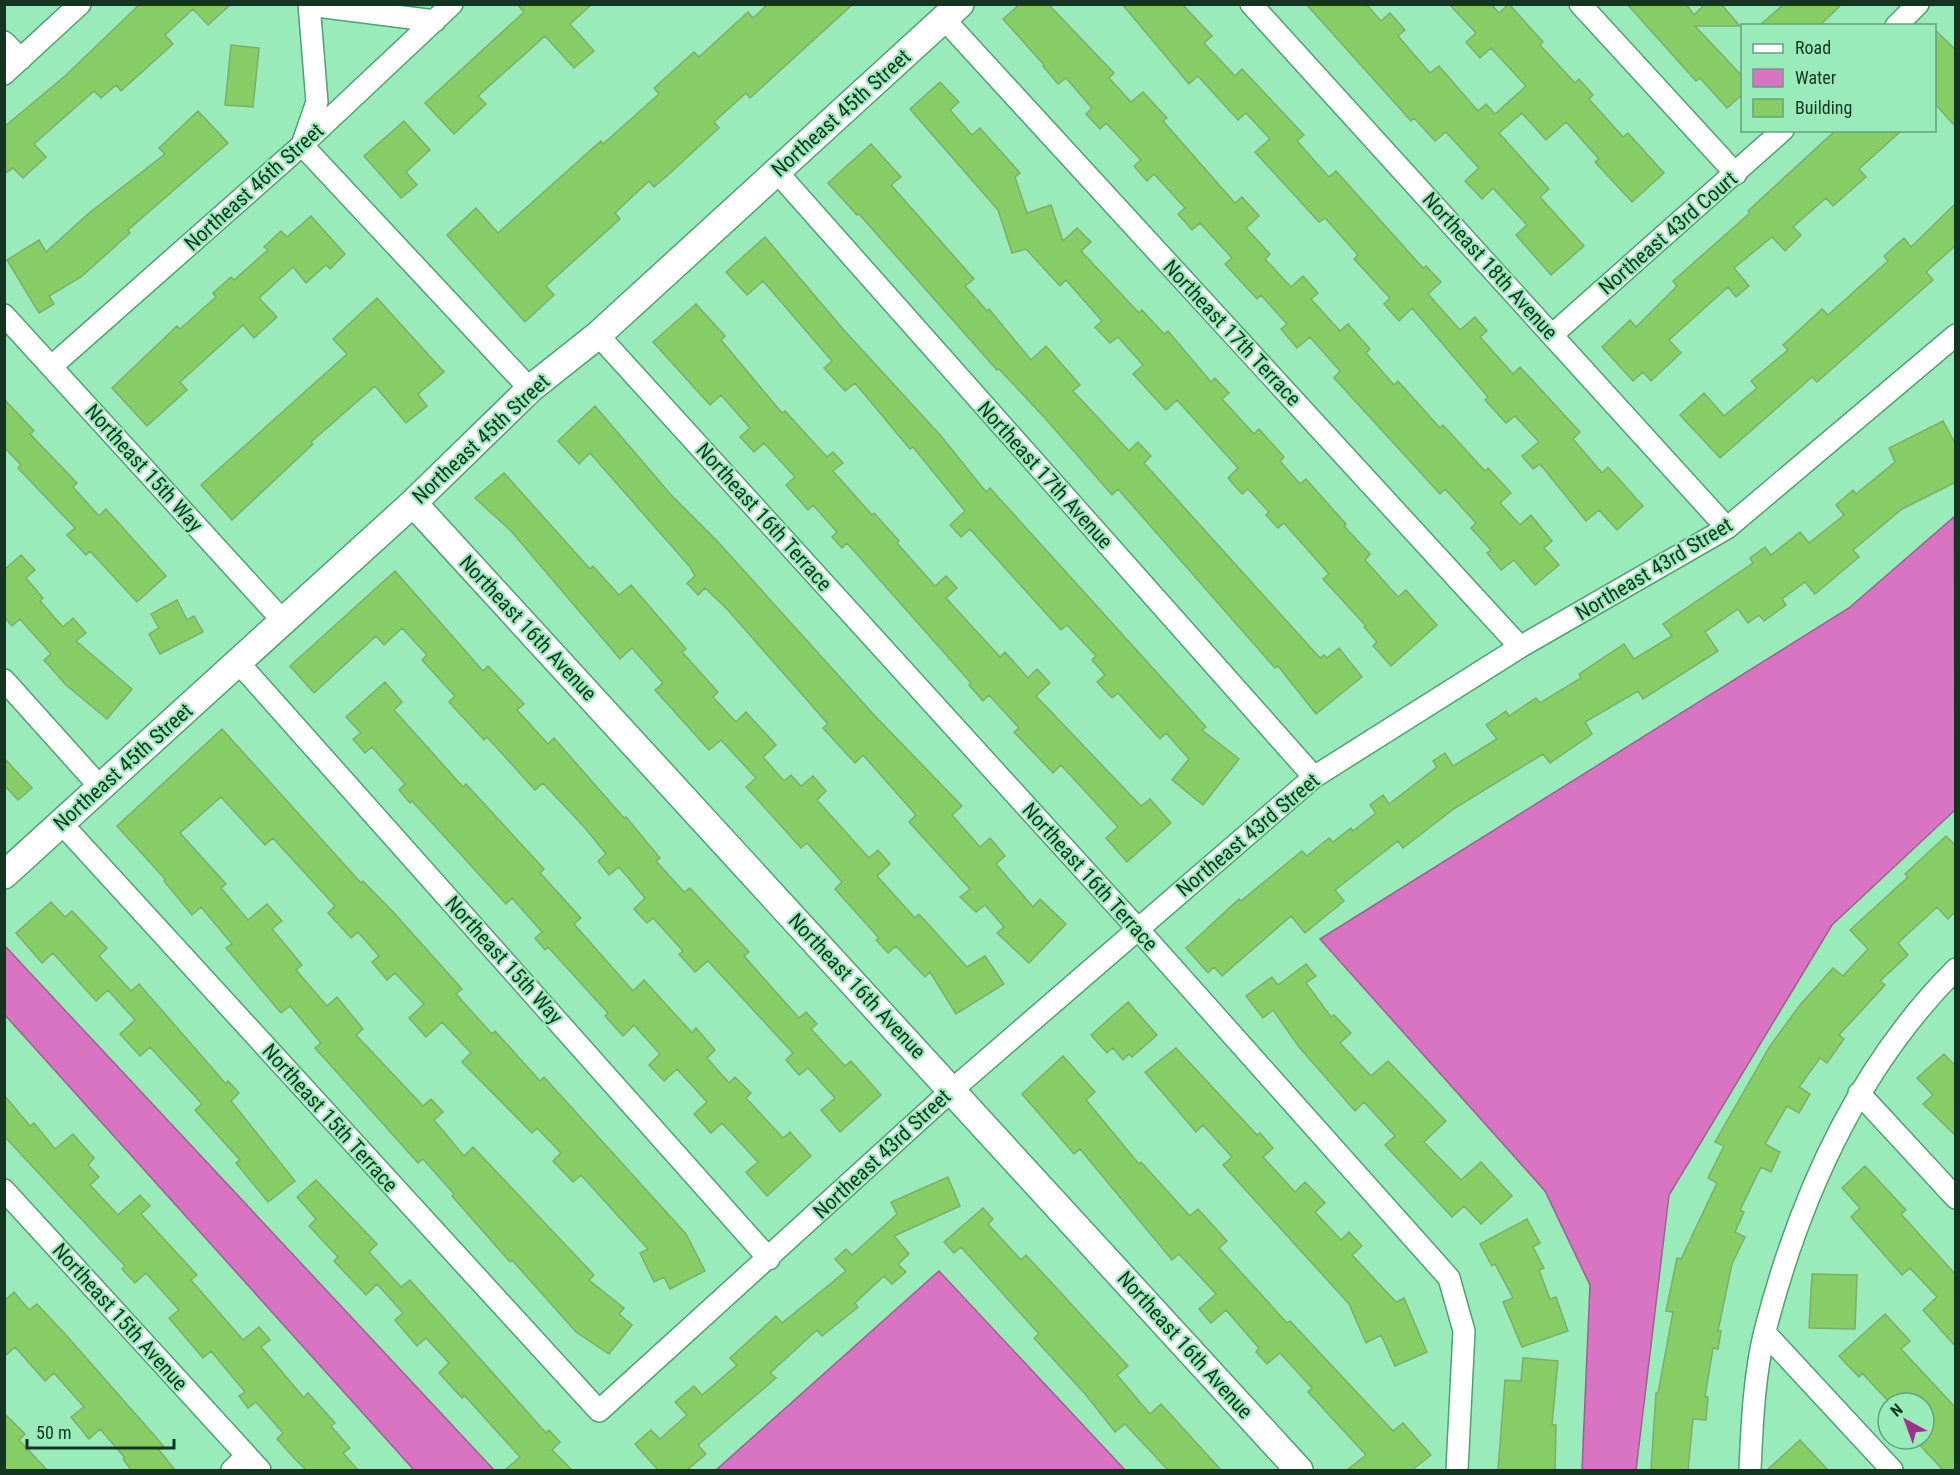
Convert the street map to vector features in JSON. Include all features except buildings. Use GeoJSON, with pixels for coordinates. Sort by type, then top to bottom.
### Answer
{"type":"FeatureCollection","features":[{"type":"Feature","properties":{"kind":"street"},"geometry":{"type":"LineString","coordinates":[[4,74],[80,4]]}},
{"type":"Feature","properties":{"kind":"street","name":"Northeast 46th Street"},"geometry":{"type":"LineString","coordinates":[[52,366],[302,145],[452,4]]}},
{"type":"Feature","properties":{"kind":"street","name":"Northeast 18th Avenue"},"geometry":{"type":"LineString","coordinates":[[1251,4],[1727,528]]}},
{"type":"Feature","properties":{"kind":"street"},"geometry":{"type":"LineString","coordinates":[[1580,4],[1736,174]]}},
{"type":"Feature","properties":{"kind":"street"},"geometry":{"type":"LineString","coordinates":[[1898,24],[1918,4]]}},
{"type":"Feature","properties":{"kind":"street"},"geometry":{"type":"LineString","coordinates":[[435,21],[309,5],[317,102],[302,145],[530,389]]}},
{"type":"Feature","properties":{"kind":"street","name":"Northeast 45th Street"},"geometry":{"type":"LineString","coordinates":[[4,875],[413,503],[530,389],[598,335],[952,12]]}},
{"type":"Feature","properties":{"kind":"street","name":"Northeast 17th Terrace"},"geometry":{"type":"LineString","coordinates":[[952,12],[1520,647]]}},
{"type":"Feature","properties":{"kind":"street"},"geometry":{"type":"LineString","coordinates":[[4,42],[21,59]]}},
{"type":"Feature","properties":{"kind":"street","name":"Northeast 43rd Court"},"geometry":{"type":"LineString","coordinates":[[1552,335],[1781,132]]}},
{"type":"Feature","properties":{"kind":"street","name":"Northeast 17th Avenue"},"geometry":{"type":"LineString","coordinates":[[777,172],[1314,777]]}},
{"type":"Feature","properties":{"kind":"street","name":"Northeast 15th Way"},"geometry":{"type":"LineString","coordinates":[[4,315],[283,621]]}},
{"type":"Feature","properties":{"kind":"street","name":"Northeast 16th Terrace"},"geometry":{"type":"LineString","coordinates":[[598,335],[1137,928],[1449,1278],[1464,1331],[1457,1470]]}},
{"type":"Feature","properties":{"kind":"street","name":"Northeast 43rd Street"},"geometry":{"type":"LineString","coordinates":[[599,1411],[769,1259],[952,1090],[1314,777],[1520,647],[1727,528],[1956,335]]}},
{"type":"Feature","properties":{"kind":"street","name":"Northeast 16th Avenue"},"geometry":{"type":"LineString","coordinates":[[413,503],[1299,1470]]}},
{"type":"Feature","properties":{"kind":"street","name":"Northeast 15th Way"},"geometry":{"type":"LineString","coordinates":[[238,662],[769,1259]]}},
{"type":"Feature","properties":{"kind":"street"},"geometry":{"type":"LineString","coordinates":[[4,680],[101,788]]}},
{"type":"Feature","properties":{"kind":"street","name":"Northeast 15th Terrace"},"geometry":{"type":"LineString","coordinates":[[62,824],[599,1411]]}},
{"type":"Feature","properties":{"kind":"street"},"geometry":{"type":"LineString","coordinates":[[1750,1470],[1752,1428],[1764,1333],[1798,1221],[1859,1093],[1936,988],[1956,969]]}},
{"type":"Feature","properties":{"kind":"street"},"geometry":{"type":"LineString","coordinates":[[1859,1093],[1956,1198]]}},
{"type":"Feature","properties":{"kind":"street","name":"Northeast 15th Avenue"},"geometry":{"type":"LineString","coordinates":[[4,1190],[246,1466]]}},
{"type":"Feature","properties":{"kind":"street"},"geometry":{"type":"LineString","coordinates":[[1764,1333],[1892,1470]]}},
{"type":"Feature","properties":{"kind":"water"},"geometry":{"type":"Polygon","coordinates":[[[1954,517],[1955,810],[1832,925],[1669,1195],[1636,1470],[1582,1470],[1590,1285],[1545,1191],[1320,939],[1849,608],[1954,517]]]}},
{"type":"Feature","properties":{"kind":"water"},"geometry":{"type":"Polygon","coordinates":[[[5,946],[494,1470],[414,1470],[5,1015],[5,946]]]}},
{"type":"Feature","properties":{"kind":"water"},"geometry":{"type":"Polygon","coordinates":[[[939,1271],[1125,1470],[716,1470],[939,1271]]]}}]}
